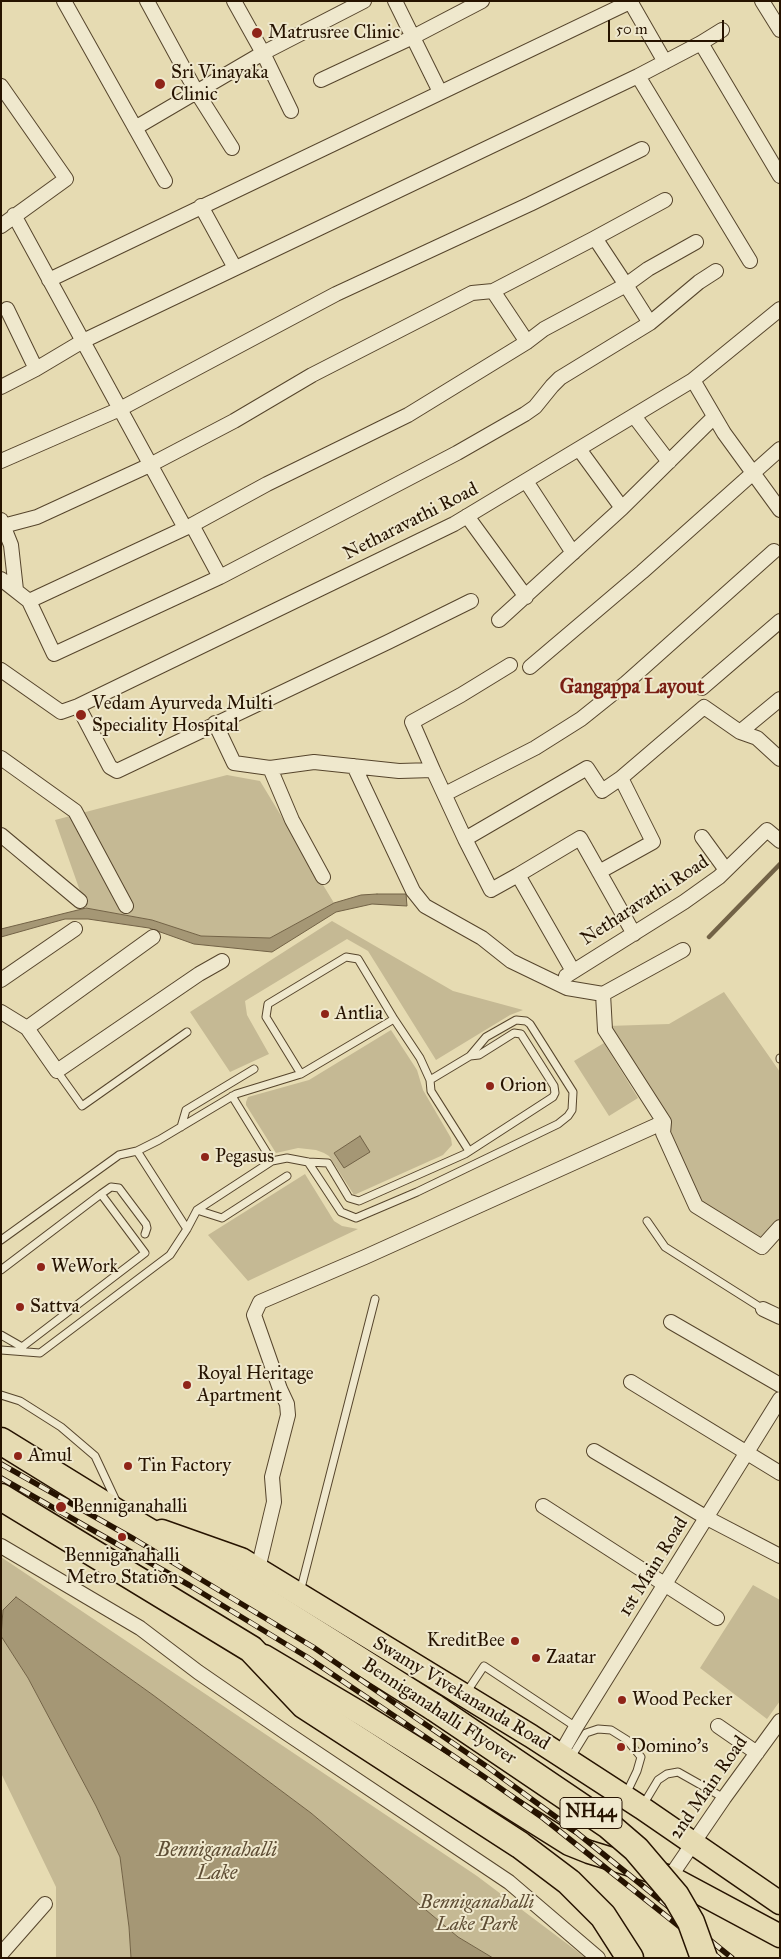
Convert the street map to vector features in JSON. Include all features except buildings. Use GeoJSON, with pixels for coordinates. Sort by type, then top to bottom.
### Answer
{"type":"FeatureCollection","features":[{"type":"Feature","properties":{"kind":"highway","name":"NH44"},"geometry":{"type":"LineString","coordinates":[[1,1441],[124,1517]]}},
{"type":"Feature","properties":{"kind":"highway"},"geometry":{"type":"LineString","coordinates":[[1,1497],[13,1514],[252,1649],[304,1705],[520,1844],[569,1882],[603,1916],[626,1948],[630,1958]]}},
{"type":"Feature","properties":{"kind":"highway","name":"Benniganahalli Flyover"},"geometry":{"type":"LineString","coordinates":[[124,1517],[254,1580],[435,1708],[608,1824],[636,1849],[676,1896],[692,1922],[704,1958]]}},
{"type":"Feature","properties":{"kind":"main road","name":"Swamy Vivekananda Road"},"geometry":{"type":"LineString","coordinates":[[254,1580],[299,1595],[465,1696],[633,1802],[780,1903]]}},
{"type":"Feature","properties":{"kind":"main road"},"geometry":{"type":"LineString","coordinates":[[252,1649],[360,1713],[568,1844],[670,1877],[780,1936]]}},
{"type":"Feature","properties":{"kind":"street"},"geometry":{"type":"LineString","coordinates":[[64,1],[165,181]]}},
{"type":"Feature","properties":{"kind":"street"},"geometry":{"type":"LineString","coordinates":[[147,1],[196,91],[232,148]]}},
{"type":"Feature","properties":{"kind":"street"},"geometry":{"type":"LineString","coordinates":[[234,1],[263,53],[291,111]]}},
{"type":"Feature","properties":{"kind":"street"},"geometry":{"type":"LineString","coordinates":[[134,128],[263,53],[364,1]]}},
{"type":"Feature","properties":{"kind":"street"},"geometry":{"type":"LineString","coordinates":[[395,1],[440,92]]}},
{"type":"Feature","properties":{"kind":"street"},"geometry":{"type":"LineString","coordinates":[[321,80],[482,1]]}},
{"type":"Feature","properties":{"kind":"street"},"geometry":{"type":"LineString","coordinates":[[762,1],[780,30]]}},
{"type":"Feature","properties":{"kind":"street"},"geometry":{"type":"LineString","coordinates":[[49,280],[631,2],[665,62]]}},
{"type":"Feature","properties":{"kind":"street"},"geometry":{"type":"LineString","coordinates":[[1,387],[36,369],[82,341],[638,76],[722,30]]}},
{"type":"Feature","properties":{"kind":"street"},"geometry":{"type":"LineString","coordinates":[[701,43],[780,176]]}},
{"type":"Feature","properties":{"kind":"street"},"geometry":{"type":"LineString","coordinates":[[638,76],[750,260]]}},
{"type":"Feature","properties":{"kind":"street"},"geometry":{"type":"LineString","coordinates":[[1,86],[66,179],[1,226]]}},
{"type":"Feature","properties":{"kind":"street"},"geometry":{"type":"LineString","coordinates":[[1,461],[120,409],[336,294],[530,204],[642,149]]}},
{"type":"Feature","properties":{"kind":"street"},"geometry":{"type":"LineString","coordinates":[[16,590],[11,545],[2,523],[37,517],[150,465],[234,421],[312,375],[472,293],[493,291],[665,200]]}},
{"type":"Feature","properties":{"kind":"street"},"geometry":{"type":"LineString","coordinates":[[201,206],[236,268]]}},
{"type":"Feature","properties":{"kind":"street"},"geometry":{"type":"LineString","coordinates":[[14,215],[150,465],[220,577]]}},
{"type":"Feature","properties":{"kind":"street"},"geometry":{"type":"LineString","coordinates":[[595,238],[650,323]]}},
{"type":"Feature","properties":{"kind":"street"},"geometry":{"type":"LineString","coordinates":[[29,600],[188,526],[267,484],[408,415],[527,342],[544,329],[626,285],[648,269],[696,242]]}},
{"type":"Feature","properties":{"kind":"street"},"geometry":{"type":"LineString","coordinates":[[1,579],[29,600],[54,654],[220,577],[457,453],[525,414],[535,406],[560,378],[650,323],[699,282],[716,271]]}},
{"type":"Feature","properties":{"kind":"street"},"geometry":{"type":"LineString","coordinates":[[493,291],[527,342]]}},
{"type":"Feature","properties":{"kind":"street"},"geometry":{"type":"LineString","coordinates":[[7,309],[36,369]]}},
{"type":"Feature","properties":{"kind":"street","name":"Netharavathi Road"},"geometry":{"type":"LineString","coordinates":[[1,670],[61,712],[78,706],[454,524],[693,380],[780,309]]}},
{"type":"Feature","properties":{"kind":"street"},"geometry":{"type":"LineString","coordinates":[[693,380],[724,433],[780,510]]}},
{"type":"Feature","properties":{"kind":"street"},"geometry":{"type":"LineString","coordinates":[[634,416],[669,462]]}},
{"type":"Feature","properties":{"kind":"street"},"geometry":{"type":"LineString","coordinates":[[499,620],[622,508],[714,417]]}},
{"type":"Feature","properties":{"kind":"street"},"geometry":{"type":"LineString","coordinates":[[579,449],[622,508]]}},
{"type":"Feature","properties":{"kind":"street"},"geometry":{"type":"LineString","coordinates":[[530,667],[642,572],[780,449]]}},
{"type":"Feature","properties":{"kind":"street"},"geometry":{"type":"LineString","coordinates":[[526,481],[573,554]]}},
{"type":"Feature","properties":{"kind":"street"},"geometry":{"type":"LineString","coordinates":[[467,516],[526,597]]}},
{"type":"Feature","properties":{"kind":"street"},"geometry":{"type":"LineString","coordinates":[[445,794],[535,748],[581,719],[778,552]]}},
{"type":"Feature","properties":{"kind":"street"},"geometry":{"type":"LineString","coordinates":[[78,706],[110,767],[117,771],[471,601]]}},
{"type":"Feature","properties":{"kind":"street"},"geometry":{"type":"LineString","coordinates":[[702,688],[780,621]]}},
{"type":"Feature","properties":{"kind":"street"},"geometry":{"type":"LineString","coordinates":[[510,664],[461,695],[412,722],[433,770],[491,890],[580,838],[634,934]]}},
{"type":"Feature","properties":{"kind":"street"},"geometry":{"type":"LineString","coordinates":[[740,732],[780,699]]}},
{"type":"Feature","properties":{"kind":"street"},"geometry":{"type":"LineString","coordinates":[[465,838],[587,768],[602,791],[621,778],[704,707],[740,732],[757,738],[780,759]]}},
{"type":"Feature","properties":{"kind":"street"},"geometry":{"type":"LineString","coordinates":[[215,723],[234,763],[270,768],[314,762],[399,771],[433,770]]}},
{"type":"Feature","properties":{"kind":"street"},"geometry":{"type":"LineString","coordinates":[[1,758],[75,811],[126,906]]}},
{"type":"Feature","properties":{"kind":"street"},"geometry":{"type":"LineString","coordinates":[[354,766],[413,891],[425,906],[482,938],[511,961],[567,988],[603,994],[683,950]]}},
{"type":"Feature","properties":{"kind":"street"},"geometry":{"type":"LineString","coordinates":[[270,768],[292,820],[323,877]]}},
{"type":"Feature","properties":{"kind":"street"},"geometry":{"type":"LineString","coordinates":[[598,872],[653,842],[621,778]]}},
{"type":"Feature","properties":{"kind":"street","name":"Netharavathi Road"},"geometry":{"type":"LineString","coordinates":[[573,971],[684,902],[726,870],[767,830],[780,841]]}},
{"type":"Feature","properties":{"kind":"street"},"geometry":{"type":"LineString","coordinates":[[1,835],[80,901]]}},
{"type":"Feature","properties":{"kind":"street"},"geometry":{"type":"LineString","coordinates":[[702,836],[726,870]]}},
{"type":"Feature","properties":{"kind":"street"},"geometry":{"type":"LineString","coordinates":[[518,875],[573,971],[564,977],[567,988]]}},
{"type":"Feature","properties":{"kind":"street"},"geometry":{"type":"LineString","coordinates":[[1,980],[75,929]]}},
{"type":"Feature","properties":{"kind":"street"},"geometry":{"type":"LineString","coordinates":[[27,1028],[153,937]]}},
{"type":"Feature","properties":{"kind":"street"},"geometry":{"type":"LineString","coordinates":[[1,1012],[27,1028],[57,1071],[199,974],[222,961]]}},
{"type":"Feature","properties":{"kind":"street"},"geometry":{"type":"LineString","coordinates":[[603,994],[605,1030],[664,1122],[663,1133],[696,1206],[762,1247],[780,1227]]}},
{"type":"Feature","properties":{"kind":"street"},"geometry":{"type":"LineString","coordinates":[[254,1580],[274,1502],[272,1477],[288,1415],[287,1404],[254,1315],[260,1302],[365,1257],[664,1122]]}},
{"type":"Feature","properties":{"kind":"street"},"geometry":{"type":"LineString","coordinates":[[763,1309],[780,1317]]}},
{"type":"Feature","properties":{"kind":"street"},"geometry":{"type":"LineString","coordinates":[[672,1322],[780,1385]]}},
{"type":"Feature","properties":{"kind":"street"},"geometry":{"type":"LineString","coordinates":[[631,1382],[780,1474]]}},
{"type":"Feature","properties":{"kind":"street","name":"1st Main Road"},"geometry":{"type":"LineString","coordinates":[[565,1758],[576,1727],[780,1398]]}},
{"type":"Feature","properties":{"kind":"street"},"geometry":{"type":"LineString","coordinates":[[594,1451],[707,1518],[780,1556]]}},
{"type":"Feature","properties":{"kind":"street"},"geometry":{"type":"LineString","coordinates":[[543,1506],[717,1618]]}},
{"type":"Feature","properties":{"kind":"street"},"geometry":{"type":"LineString","coordinates":[[1,1546],[140,1628],[198,1672],[277,1727],[379,1797],[509,1882],[598,1958]]}},
{"type":"Feature","properties":{"kind":"street","name":"2nd Main Road"},"geometry":{"type":"LineString","coordinates":[[670,1877],[780,1721]]}},
{"type":"Feature","properties":{"kind":"street"},"geometry":{"type":"LineString","coordinates":[[718,1726],[757,1753]]}},
{"type":"Feature","properties":{"kind":"street"},"geometry":{"type":"LineString","coordinates":[[1,1954],[45,1904]]}},
{"type":"Feature","properties":{"kind":"lane"},"geometry":{"type":"LineString","coordinates":[[301,1074],[266,1017],[268,1004],[346,958],[358,959],[420,1058],[430,1080],[431,1090],[469,1151]]}},
{"type":"Feature","properties":{"kind":"lane"},"geometry":{"type":"LineString","coordinates":[[1,1240],[119,1155],[137,1151],[182,1127],[232,1096],[301,1074],[394,1019]]}},
{"type":"Feature","properties":{"kind":"lane"},"geometry":{"type":"LineString","coordinates":[[308,1162],[341,1212],[356,1218],[417,1192],[558,1124],[572,1110],[574,1098],[571,1087],[526,1021],[512,1021],[486,1037],[470,1056],[430,1080]]}},
{"type":"Feature","properties":{"kind":"lane"},"geometry":{"type":"LineString","coordinates":[[57,1071],[82,1106],[188,1032]]}},
{"type":"Feature","properties":{"kind":"lane"},"geometry":{"type":"LineString","coordinates":[[1,1350],[40,1353],[170,1255],[187,1229],[196,1210],[272,1161],[287,1158],[328,1163],[349,1198],[359,1201],[469,1151],[553,1098],[555,1089],[521,1034],[514,1033],[479,1055],[470,1056]]}},
{"type":"Feature","properties":{"kind":"lane"},"geometry":{"type":"LineString","coordinates":[[182,1127],[186,1110],[254,1069]]}},
{"type":"Feature","properties":{"kind":"lane"},"geometry":{"type":"LineString","coordinates":[[232,1096],[272,1161]]}},
{"type":"Feature","properties":{"kind":"lane"},"geometry":{"type":"LineString","coordinates":[[137,1151],[187,1229]]}},
{"type":"Feature","properties":{"kind":"lane"},"geometry":{"type":"LineString","coordinates":[[196,1210],[222,1218],[287,1176]]}},
{"type":"Feature","properties":{"kind":"lane"},"geometry":{"type":"LineString","coordinates":[[1,1270],[111,1187],[119,1188],[146,1224],[147,1228],[144,1234]]}},
{"type":"Feature","properties":{"kind":"lane"},"geometry":{"type":"LineString","coordinates":[[1,1335],[22,1347],[145,1253],[100,1194]]}},
{"type":"Feature","properties":{"kind":"lane"},"geometry":{"type":"LineString","coordinates":[[647,1221],[665,1247],[763,1309]]}},
{"type":"Feature","properties":{"kind":"lane"},"geometry":{"type":"LineString","coordinates":[[299,1595],[375,1300]]}},
{"type":"Feature","properties":{"kind":"lane"},"geometry":{"type":"LineString","coordinates":[[1,1395],[20,1401],[28,1406],[60,1428],[95,1456],[124,1517]]}},
{"type":"Feature","properties":{"kind":"lane"},"geometry":{"type":"LineString","coordinates":[[465,1696],[484,1666],[576,1727]]}},
{"type":"Feature","properties":{"kind":"lane"},"geometry":{"type":"LineString","coordinates":[[565,1758],[586,1732],[598,1728],[611,1730],[627,1740],[640,1757],[633,1802]]}},
{"type":"Feature","properties":{"kind":"lane"},"geometry":{"type":"LineString","coordinates":[[633,1802],[658,1780],[667,1774],[678,1772],[724,1798]]}},
{"type":"Feature","properties":{"kind":"green space"},"geometry":{"type":"Polygon","coordinates":[[[227,775],[260,781],[334,903],[270,938],[201,936],[152,920],[86,908],[55,820],[227,775]]]}},
{"type":"Feature","properties":{"kind":"green space"},"geometry":{"type":"Polygon","coordinates":[[[332,921],[453,991],[523,1010],[510,1015],[436,1060],[368,951],[347,939],[245,1001],[247,1015],[269,1054],[230,1072],[190,1012],[332,921]]]}},
{"type":"Feature","properties":{"kind":"green space"},"geometry":{"type":"Polygon","coordinates":[[[724,992],[780,1072],[780,1220],[760,1242],[699,1202],[668,1124],[608,1026],[669,1024],[724,992]]]}},
{"type":"Feature","properties":{"kind":"green space"},"geometry":{"type":"Polygon","coordinates":[[[391,1030],[417,1070],[423,1090],[451,1138],[452,1145],[443,1155],[354,1195],[329,1156],[324,1153],[298,1148],[276,1153],[246,1105],[246,1102],[248,1097],[309,1080],[391,1030]]]}},
{"type":"Feature","properties":{"kind":"green space"},"geometry":{"type":"Polygon","coordinates":[[[604,1043],[638,1098],[609,1116],[574,1061],[604,1043]]]}},
{"type":"Feature","properties":{"kind":"green space"},"geometry":{"type":"Polygon","coordinates":[[[305,1174],[334,1221],[342,1226],[358,1229],[248,1281],[208,1235],[305,1174]]]}},
{"type":"Feature","properties":{"kind":"green space","name":"Benniganahalli Lake Park"},"geometry":{"type":"Polygon","coordinates":[[[1,1557],[477,1876],[586,1958],[493,1958],[458,1937],[311,1813],[153,1695],[16,1597],[3,1610],[1,1618],[1,1557]]]}},
{"type":"Feature","properties":{"kind":"green space"},"geometry":{"type":"Polygon","coordinates":[[[753,1585],[780,1600],[780,1701],[767,1719],[700,1668],[753,1585]]]}},
{"type":"Feature","properties":{"kind":"green space"},"geometry":{"type":"Polygon","coordinates":[[[1,1636],[28,1678],[96,1806],[120,1857],[131,1958],[56,1958],[56,1887],[1,1773],[1,1636]]]}},
{"type":"Feature","properties":{"kind":"water"},"geometry":{"type":"Polygon","coordinates":[[[406,894],[407,906],[372,904],[336,912],[272,952],[194,944],[149,928],[88,919],[65,919],[1,937],[1,929],[86,908],[152,920],[201,936],[270,938],[334,903],[361,895],[406,894]]]}},
{"type":"Feature","properties":{"kind":"water"},"geometry":{"type":"Polygon","coordinates":[[[360,1136],[370,1152],[344,1168],[334,1153],[360,1136]]]}},
{"type":"Feature","properties":{"kind":"water","name":"Benniganahalli Lake"},"geometry":{"type":"Polygon","coordinates":[[[16,1597],[153,1695],[311,1813],[458,1937],[493,1958],[131,1958],[120,1857],[96,1806],[28,1678],[1,1636],[3,1610],[16,1597]]]}},
{"type":"Feature","properties":{"kind":"waterway"},"geometry":{"type":"LineString","coordinates":[[709,937],[780,864]]}},
{"type":"Feature","properties":{"kind":"railway"},"geometry":{"type":"LineString","coordinates":[[1,1464],[134,1539],[313,1647],[489,1768],[571,1828],[732,1958]]}},
{"type":"Feature","properties":{"kind":"railway"},"geometry":{"type":"LineString","coordinates":[[1,1478],[189,1585],[307,1657],[543,1818],[719,1958]]}},
{"type":"Feature","properties":{"kind":"place","name":"Matrusree Clinic"},"geometry":{"type":"Point","coordinates":[257,33]}},
{"type":"Feature","properties":{"kind":"place","name":"Sri Vinayaka Clinic"},"geometry":{"type":"Point","coordinates":[160,84]}},
{"type":"Feature","properties":{"kind":"place","name":"Vedam Ayurveda Multi Speciality Hospital"},"geometry":{"type":"Point","coordinates":[81,715]}},
{"type":"Feature","properties":{"kind":"place","name":"Antlia"},"geometry":{"type":"Point","coordinates":[325,1014]}},
{"type":"Feature","properties":{"kind":"place","name":"Orion"},"geometry":{"type":"Point","coordinates":[490,1086]}},
{"type":"Feature","properties":{"kind":"place","name":"Pegasus"},"geometry":{"type":"Point","coordinates":[205,1157]}},
{"type":"Feature","properties":{"kind":"place","name":"WeWork"},"geometry":{"type":"Point","coordinates":[41,1267]}},
{"type":"Feature","properties":{"kind":"place","name":"Sattva"},"geometry":{"type":"Point","coordinates":[20,1307]}},
{"type":"Feature","properties":{"kind":"place","name":"Royal Heritage Apartment"},"geometry":{"type":"Point","coordinates":[187,1385]}},
{"type":"Feature","properties":{"kind":"place","name":"Amul"},"geometry":{"type":"Point","coordinates":[18,1456]}},
{"type":"Feature","properties":{"kind":"place","name":"Tin Factory"},"geometry":{"type":"Point","coordinates":[128,1466]}},
{"type":"Feature","properties":{"kind":"place","name":"Benniganahalli"},"geometry":{"type":"Point","coordinates":[61,1507]}},
{"type":"Feature","properties":{"kind":"place","name":"Benniganahalli Metro Station"},"geometry":{"type":"Point","coordinates":[122,1537]}},
{"type":"Feature","properties":{"kind":"place","name":"KreditBee"},"geometry":{"type":"Point","coordinates":[515,1641]}},
{"type":"Feature","properties":{"kind":"place","name":"Zaatar"},"geometry":{"type":"Point","coordinates":[536,1658]}},
{"type":"Feature","properties":{"kind":"place","name":"Wood Pecker"},"geometry":{"type":"Point","coordinates":[622,1700]}},
{"type":"Feature","properties":{"kind":"place","name":"Domino's"},"geometry":{"type":"Point","coordinates":[621,1747]}},
{"type":"Feature","properties":{"kind":"district","name":"Gangappa Layout"},"geometry":{"type":"Point","coordinates":[632,688]}}]}
